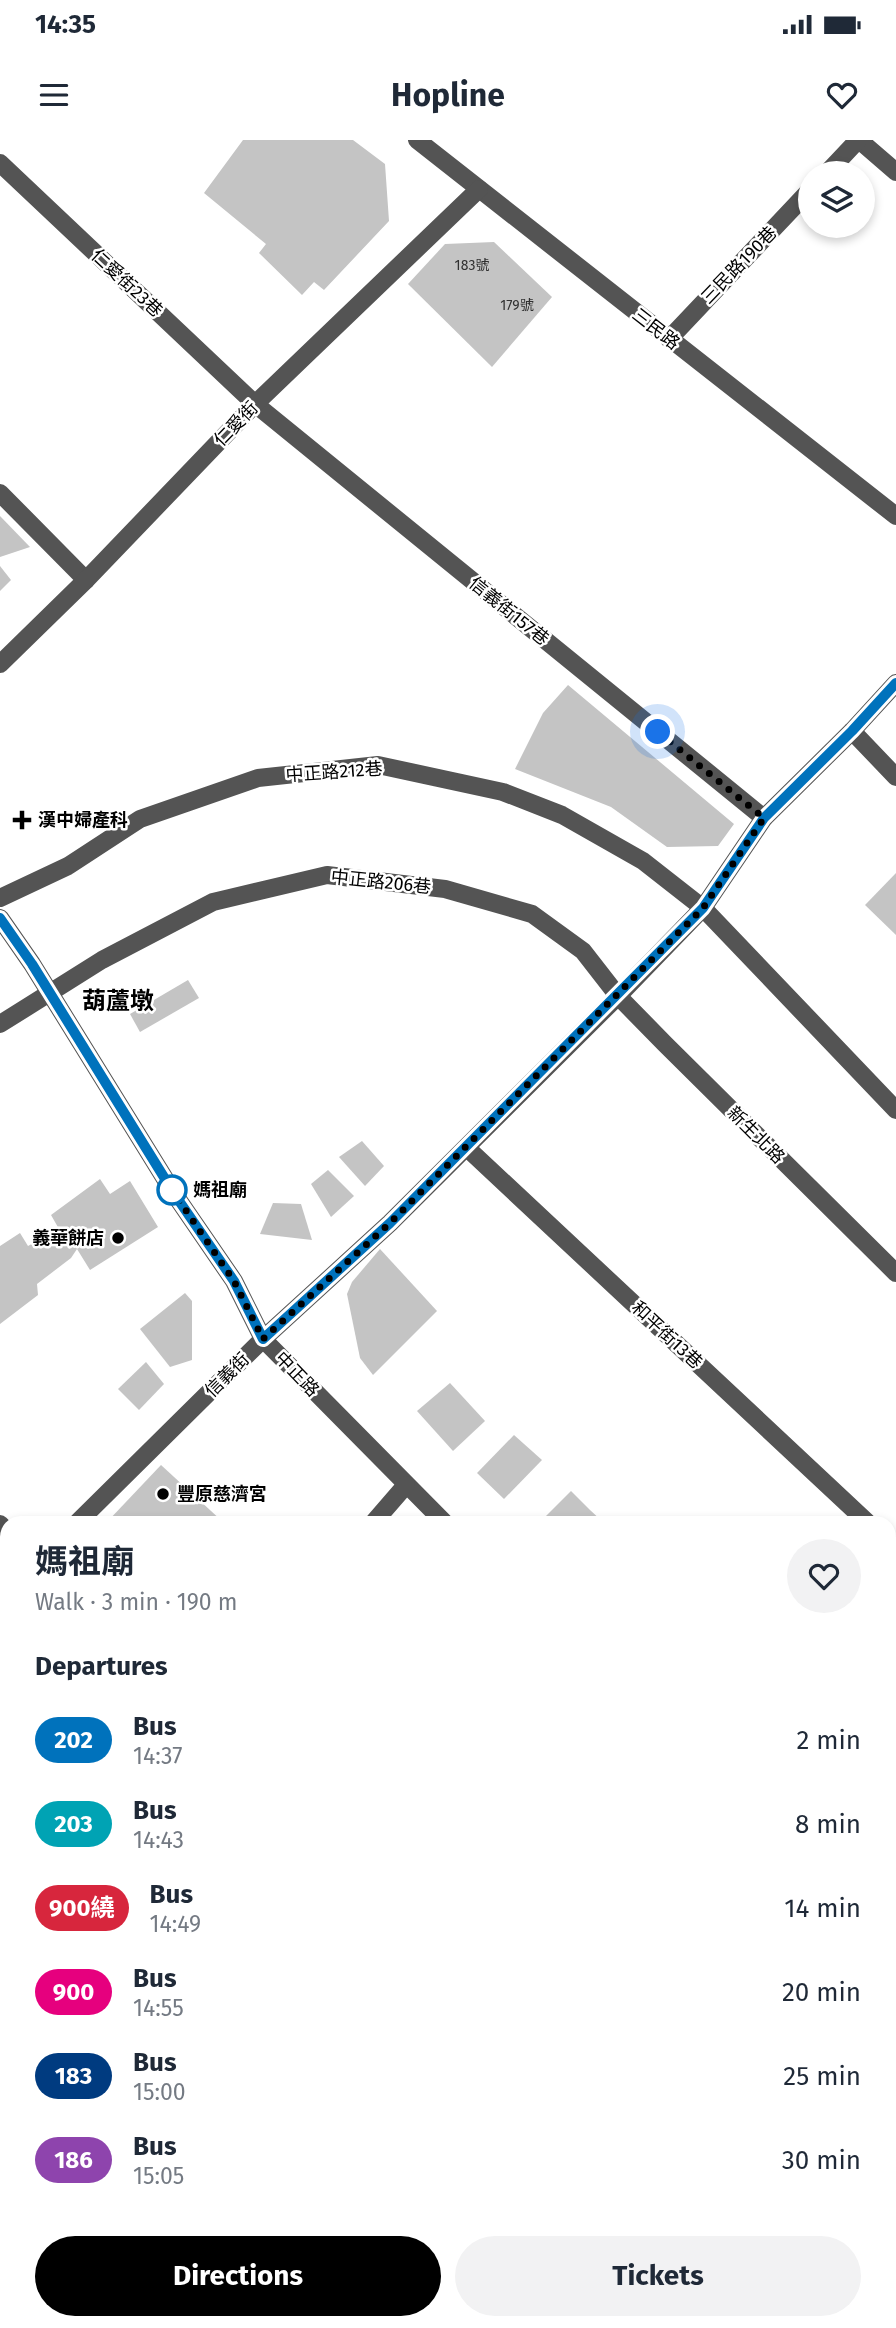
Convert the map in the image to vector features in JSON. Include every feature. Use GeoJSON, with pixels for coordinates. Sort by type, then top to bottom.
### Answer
{"type":"FeatureCollection","features":[{"type":"Feature","properties":{"kind":"street","name":"三民路"},"geometry":{"type":"LineString","coordinates":[[416,140],[896,516]]}},
{"type":"Feature","properties":{"kind":"street"},"geometry":{"type":"LineString","coordinates":[[839,161],[859,140],[896,172]]}},
{"type":"Feature","properties":{"kind":"street","name":"仁愛街23巷"},"geometry":{"type":"LineString","coordinates":[[0,163],[255,404]]}},
{"type":"Feature","properties":{"kind":"street","name":"仁愛街"},"geometry":{"type":"LineString","coordinates":[[0,664],[86,580],[255,404],[480,190]]}},
{"type":"Feature","properties":{"kind":"street","name":"三民路190巷"},"geometry":{"type":"LineString","coordinates":[[669,339],[798,203]]}},
{"type":"Feature","properties":{"kind":"street","name":"信義街157巷"},"geometry":{"type":"LineString","coordinates":[[255,404],[764,818]]}},
{"type":"Feature","properties":{"kind":"street"},"geometry":{"type":"LineString","coordinates":[[0,493],[86,580]]}},
{"type":"Feature","properties":{"kind":"street","name":"信義街"},"geometry":{"type":"LineString","coordinates":[[84,1516],[263,1339],[390,1223],[618,996],[662,947],[703,908],[764,818],[896,683]]}},
{"type":"Feature","properties":{"kind":"street"},"geometry":{"type":"LineString","coordinates":[[852,731],[896,777]]}},
{"type":"Feature","properties":{"kind":"street","name":"中正路212巷"},"geometry":{"type":"LineString","coordinates":[[0,898],[68,866],[140,819],[258,778],[378,765],[503,792],[562,815],[643,861],[703,908]]}},
{"type":"Feature","properties":{"kind":"street","name":"中正路206巷"},"geometry":{"type":"LineString","coordinates":[[0,1024],[102,960],[213,902],[327,875],[445,889],[533,914],[583,951],[618,996]]}},
{"type":"Feature","properties":{"kind":"street"},"geometry":{"type":"LineString","coordinates":[[703,908],[896,1110]]}},
{"type":"Feature","properties":{"kind":"street","name":"中正路"},"geometry":{"type":"LineString","coordinates":[[0,918],[175,1195],[234,1281],[263,1339],[438,1516]]}},
{"type":"Feature","properties":{"kind":"street","name":"新生北路"},"geometry":{"type":"LineString","coordinates":[[618,996],[896,1273]]}},
{"type":"Feature","properties":{"kind":"street","name":"和平街13巷"},"geometry":{"type":"LineString","coordinates":[[467,1148],[861,1516]]}},
{"type":"Feature","properties":{"kind":"street"},"geometry":{"type":"LineString","coordinates":[[379,1516],[405,1485]]}},
{"type":"Feature","properties":{"kind":"building"},"geometry":{"type":"Polygon","coordinates":[[[243,140],[353,140],[385,164],[389,221],[324,290],[314,282],[302,295],[259,253],[266,244],[204,193],[243,140]]]}},
{"type":"Feature","properties":{"kind":"building"},"geometry":{"type":"Polygon","coordinates":[[[494,242],[552,297],[492,367],[408,284],[445,244],[494,242]]]}},
{"type":"Feature","properties":{"kind":"building"},"geometry":{"type":"Polygon","coordinates":[[[0,516],[30,547],[0,557],[0,516]]]}},
{"type":"Feature","properties":{"kind":"building"},"geometry":{"type":"Polygon","coordinates":[[[0,566],[11,580],[0,591],[0,566]]]}},
{"type":"Feature","properties":{"kind":"building"},"geometry":{"type":"Polygon","coordinates":[[[568,685],[734,824],[718,846],[667,847],[611,807],[515,769],[543,713],[568,685]]]}},
{"type":"Feature","properties":{"kind":"building"},"geometry":{"type":"Polygon","coordinates":[[[896,873],[896,935],[865,905],[896,873]]]}},
{"type":"Feature","properties":{"kind":"building"},"geometry":{"type":"Polygon","coordinates":[[[188,980],[199,998],[140,1032],[130,1014],[188,980]]]}},
{"type":"Feature","properties":{"kind":"building"},"geometry":{"type":"Polygon","coordinates":[[[362,1141],[384,1166],[365,1186],[339,1157],[362,1141]]]}},
{"type":"Feature","properties":{"kind":"building"},"geometry":{"type":"Polygon","coordinates":[[[328,1170],[354,1196],[331,1217],[311,1184],[328,1170]]]}},
{"type":"Feature","properties":{"kind":"building"},"geometry":{"type":"Polygon","coordinates":[[[100,1179],[110,1194],[130,1181],[158,1227],[90,1270],[77,1249],[71,1258],[37,1284],[38,1295],[0,1324],[0,1246],[20,1233],[28,1246],[59,1229],[51,1215],[100,1179]]]}},
{"type":"Feature","properties":{"kind":"building"},"geometry":{"type":"Polygon","coordinates":[[[273,1203],[301,1204],[312,1240],[260,1234],[273,1203]]]}},
{"type":"Feature","properties":{"kind":"building"},"geometry":{"type":"Polygon","coordinates":[[[380,1249],[437,1311],[373,1375],[360,1358],[347,1294],[352,1282],[380,1249]]]}},
{"type":"Feature","properties":{"kind":"building"},"geometry":{"type":"Polygon","coordinates":[[[185,1293],[192,1301],[192,1360],[170,1367],[140,1329],[185,1293]]]}},
{"type":"Feature","properties":{"kind":"building"},"geometry":{"type":"Polygon","coordinates":[[[146,1362],[164,1384],[139,1410],[118,1389],[146,1362]]]}},
{"type":"Feature","properties":{"kind":"building"},"geometry":{"type":"Polygon","coordinates":[[[450,1383],[485,1421],[453,1451],[417,1411],[450,1383]]]}},
{"type":"Feature","properties":{"kind":"building"},"geometry":{"type":"Polygon","coordinates":[[[514,1435],[542,1460],[504,1499],[477,1473],[514,1435]]]}},
{"type":"Feature","properties":{"kind":"building","name":"豐原慈濟宮"},"geometry":{"type":"Polygon","coordinates":[[[161,1465],[216,1516],[113,1516],[161,1465]]]}},
{"type":"Feature","properties":{"kind":"building"},"geometry":{"type":"Polygon","coordinates":[[[571,1491],[596,1516],[546,1516],[571,1491]]]}},
{"type":"Feature","properties":{"kind":"bus line","name":"202"},"geometry":{"type":"LineString","coordinates":[[0,918],[32,964],[175,1195],[234,1281],[263,1339],[390,1223],[703,908],[764,818],[896,683]]}},
{"type":"Feature","properties":{"kind":"place","name":"漢中婦產科"},"geometry":{"type":"Point","coordinates":[22,820]}},
{"type":"Feature","properties":{"kind":"place","name":"媽祖廟"},"geometry":{"type":"Point","coordinates":[172,1190]}},
{"type":"Feature","properties":{"kind":"place","name":"義華餅店"},"geometry":{"type":"Point","coordinates":[118,1238]}},
{"type":"Feature","properties":{"kind":"place","name":"豐原慈濟宮"},"geometry":{"type":"Point","coordinates":[163,1494]}},
{"type":"Feature","properties":{"kind":"district","name":"葫蘆墩"},"geometry":{"type":"Point","coordinates":[118,1001]}},
{"type":"Feature","properties":{"kind":"route"},"geometry":{"type":"LineString","coordinates":[[172,1190],[234,1281],[263,1339],[390,1223],[703,908],[764,818],[658,732]]}}]}
